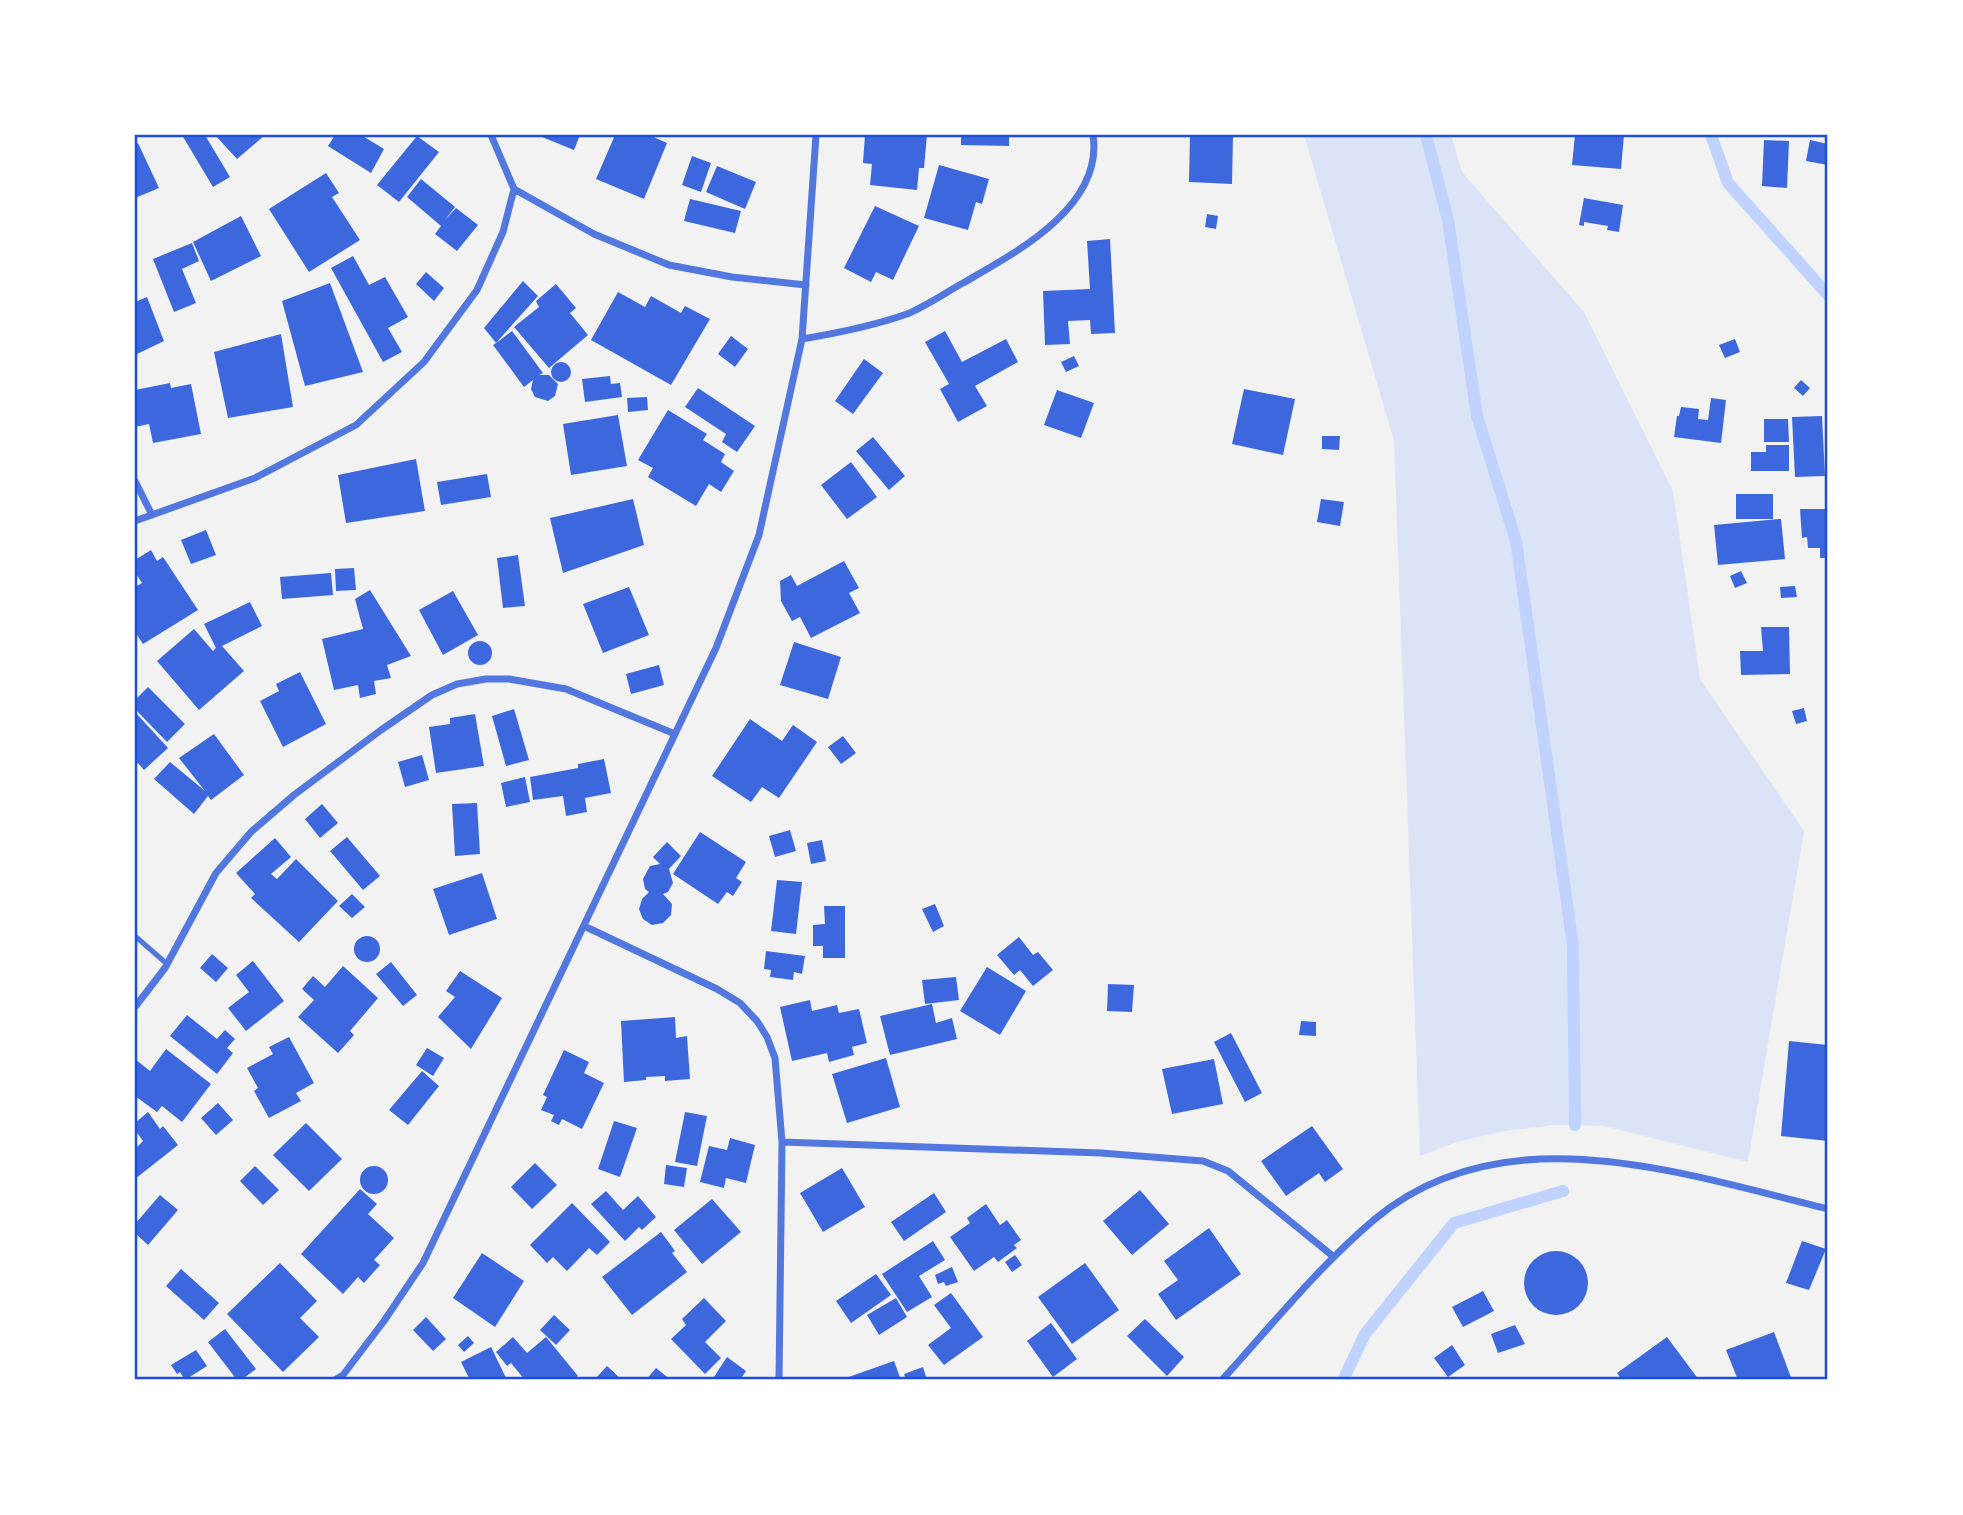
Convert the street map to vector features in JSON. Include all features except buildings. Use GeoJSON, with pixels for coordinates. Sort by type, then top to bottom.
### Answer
{"type":"FeatureCollection","features":[{"type":"Feature","properties":{"kind":"street"},"geometry":{"type":"LineString","coordinates":[[135,521],[255,478],[355,425],[424,362],[477,290],[503,232],[514,189],[491,135]]}},
{"type":"Feature","properties":{"kind":"street"},"geometry":{"type":"LineString","coordinates":[[335,1380],[343,1375],[384,1321],[423,1263],[716,648],[759,535],[802,340],[816,135]]}},
{"type":"Feature","properties":{"kind":"street"},"geometry":{"type":"LineString","coordinates":[[802,340],[855,330],[909,313],[1037,237],[1071,206],[1089,173],[1095,144],[1093,135]]}},
{"type":"Feature","properties":{"kind":"street"},"geometry":{"type":"LineString","coordinates":[[514,189],[594,234],[669,265],[732,277],[806,285]]}},
{"type":"Feature","properties":{"kind":"street"},"geometry":{"type":"LineString","coordinates":[[135,481],[152,515]]}},
{"type":"Feature","properties":{"kind":"street"},"geometry":{"type":"LineString","coordinates":[[135,1007],[167,964],[216,873],[251,832],[294,795],[432,695],[457,684],[486,679],[529,682],[566,689],[675,734]]}},
{"type":"Feature","properties":{"kind":"street"},"geometry":{"type":"LineString","coordinates":[[584,926],[694,976],[740,1003],[757,1021],[767,1037],[775,1058],[782,1142],[779,1380]]}},
{"type":"Feature","properties":{"kind":"street"},"geometry":{"type":"LineString","coordinates":[[782,1142],[1101,1153],[1203,1161],[1228,1171],[1334,1258]]}},
{"type":"Feature","properties":{"kind":"street"},"geometry":{"type":"LineString","coordinates":[[1222,1380],[1334,1258],[1376,1218],[1417,1189],[1440,1179],[1498,1163],[1566,1159],[1612,1160],[1828,1209]]}},
{"type":"Feature","properties":{"kind":"lane"},"geometry":{"type":"LineString","coordinates":[[135,936],[167,964]]}},
{"type":"Feature","properties":{"kind":"shaded area"},"geometry":{"type":"Polygon","coordinates":[[[1304,135],[1451,135],[1462,172],[1584,312],[1673,491],[1700,679],[1804,831],[1748,1162],[1604,1126],[1554,1125],[1505,1131],[1457,1142],[1420,1156],[1394,441],[1304,135]]]}},
{"type":"Feature","properties":{"kind":"waterway"},"geometry":{"type":"LineString","coordinates":[[1426,135],[1448,220],[1477,416],[1516,541],[1573,946],[1575,1125]]}},
{"type":"Feature","properties":{"kind":"waterway"},"geometry":{"type":"LineString","coordinates":[[1711,135],[1728,183],[1828,295]]}},
{"type":"Feature","properties":{"kind":"waterway"},"geometry":{"type":"LineString","coordinates":[[1343,1380],[1365,1334],[1454,1223],[1563,1191]]}}]}
